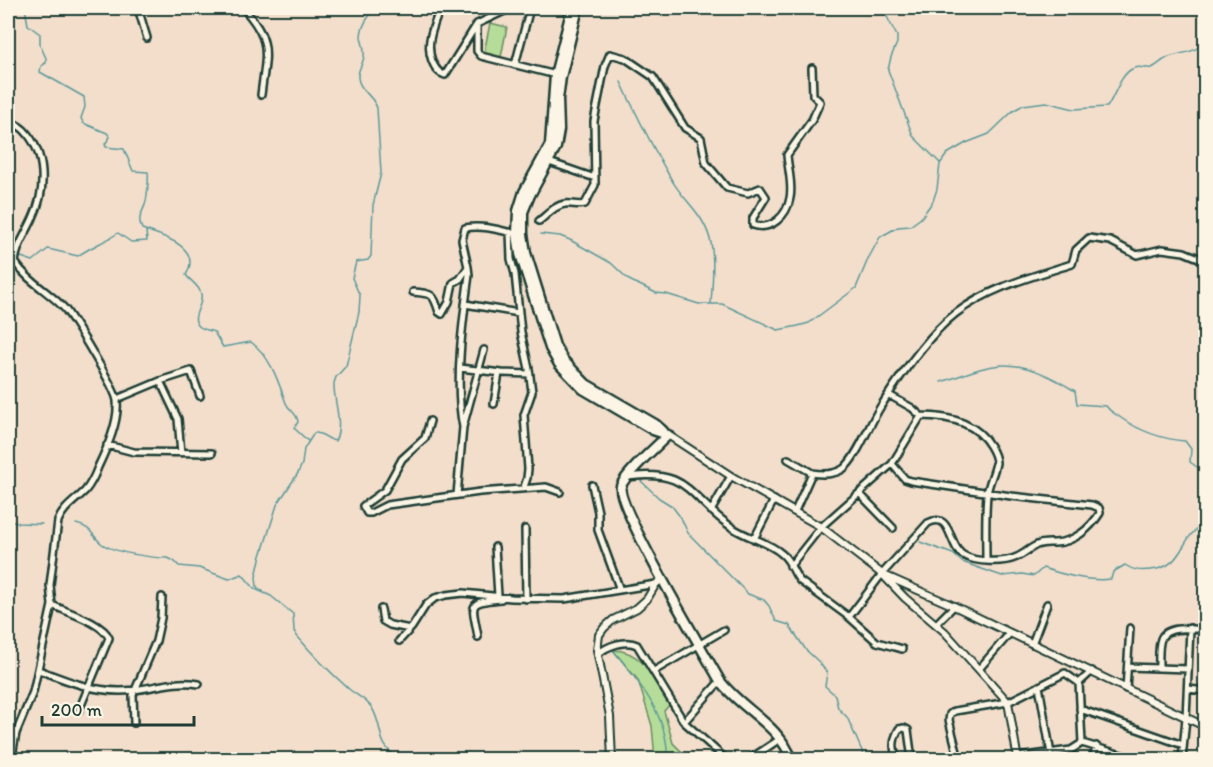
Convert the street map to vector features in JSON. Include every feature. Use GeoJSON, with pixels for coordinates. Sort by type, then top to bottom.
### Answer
{"type":"FeatureCollection","features":[{"type":"Feature","properties":{"kind":"main road"},"geometry":{"type":"LineString","coordinates":[[572,8],[558,76],[559,130],[556,147],[530,195],[524,212],[523,234],[526,253],[555,346],[564,361],[586,384],[655,424],[668,435]]}},
{"type":"Feature","properties":{"kind":"main road"},"geometry":{"type":"LineString","coordinates":[[578,8],[552,99],[553,129],[550,145],[524,192],[513,233],[550,348],[559,364],[583,389],[653,430],[668,435]]}},
{"type":"Feature","properties":{"kind":"main road"},"geometry":{"type":"LineString","coordinates":[[668,435],[621,485],[622,499],[659,581],[700,644],[720,681],[728,691],[782,738],[792,759]]}},
{"type":"Feature","properties":{"kind":"street"},"geometry":{"type":"LineString","coordinates":[[138,8],[147,38]]}},
{"type":"Feature","properties":{"kind":"street"},"geometry":{"type":"LineString","coordinates":[[243,8],[256,22],[265,40],[266,55],[261,95]]}},
{"type":"Feature","properties":{"kind":"street"},"geometry":{"type":"LineString","coordinates":[[440,8],[428,45],[435,68],[445,75],[477,24],[485,18],[511,8]]}},
{"type":"Feature","properties":{"kind":"street"},"geometry":{"type":"LineString","coordinates":[[515,65],[530,8]]}},
{"type":"Feature","properties":{"kind":"street"},"geometry":{"type":"LineString","coordinates":[[477,24],[477,51],[481,56],[558,76]]}},
{"type":"Feature","properties":{"kind":"street"},"geometry":{"type":"LineString","coordinates":[[539,220],[558,206],[567,203],[579,206],[585,204],[595,185],[594,121],[605,66],[610,54],[625,58],[653,76],[686,128],[701,138],[706,163],[727,188],[747,194],[760,188],[766,197],[753,218],[753,225],[762,228],[775,224],[790,199],[786,155],[812,120],[820,102],[813,94],[812,68]]}},
{"type":"Feature","properties":{"kind":"street"},"geometry":{"type":"LineString","coordinates":[[8,120],[23,129],[38,152],[43,175],[42,191],[34,216],[17,249],[15,262],[35,284],[65,309],[87,343],[117,399],[116,413],[107,445],[88,486],[61,513],[58,521],[50,585],[52,605],[33,692],[16,733],[13,750],[15,759]]}},
{"type":"Feature","properties":{"kind":"street"},"geometry":{"type":"LineString","coordinates":[[549,162],[596,178]]}},
{"type":"Feature","properties":{"kind":"street"},"geometry":{"type":"LineString","coordinates":[[463,427],[459,407],[460,368],[465,304],[470,275],[462,240],[465,228],[474,226],[513,233],[511,259],[530,374],[531,400],[524,416],[528,469],[524,487]]}},
{"type":"Feature","properties":{"kind":"street"},"geometry":{"type":"LineString","coordinates":[[788,459],[812,473],[834,474],[845,468],[889,394],[916,356],[953,316],[980,297],[1008,284],[1072,264],[1076,250],[1089,238],[1110,241],[1137,255],[1162,249],[1184,252],[1206,261]]}},
{"type":"Feature","properties":{"kind":"street"},"geometry":{"type":"LineString","coordinates":[[413,292],[432,294],[442,314],[449,302],[453,283],[460,279],[468,267]]}},
{"type":"Feature","properties":{"kind":"street"},"geometry":{"type":"LineString","coordinates":[[465,304],[519,313]]}},
{"type":"Feature","properties":{"kind":"street"},"geometry":{"type":"LineString","coordinates":[[457,495],[463,427],[484,350]]}},
{"type":"Feature","properties":{"kind":"street"},"geometry":{"type":"LineString","coordinates":[[460,368],[530,374]]}},
{"type":"Feature","properties":{"kind":"street"},"geometry":{"type":"LineString","coordinates":[[117,399],[190,371],[200,396]]}},
{"type":"Feature","properties":{"kind":"street"},"geometry":{"type":"LineString","coordinates":[[494,404],[499,373]]}},
{"type":"Feature","properties":{"kind":"street"},"geometry":{"type":"LineString","coordinates":[[160,381],[178,419],[181,453]]}},
{"type":"Feature","properties":{"kind":"street"},"geometry":{"type":"LineString","coordinates":[[889,394],[921,416],[945,418],[976,428],[994,453],[996,462],[987,492],[986,561]]}},
{"type":"Feature","properties":{"kind":"street"},"geometry":{"type":"LineString","coordinates":[[790,566],[821,527],[892,464],[921,416]]}},
{"type":"Feature","properties":{"kind":"street"},"geometry":{"type":"LineString","coordinates":[[430,422],[425,438],[402,459],[385,490],[363,506],[367,513],[387,505],[524,487],[546,487],[560,492]]}},
{"type":"Feature","properties":{"kind":"street"},"geometry":{"type":"LineString","coordinates":[[668,435],[731,476],[821,527],[882,574],[905,598],[936,624],[1008,702],[1018,758],[1071,750],[1082,743],[1138,759]]}},
{"type":"Feature","properties":{"kind":"street"},"geometry":{"type":"LineString","coordinates":[[107,445],[134,452],[212,453]]}},
{"type":"Feature","properties":{"kind":"street"},"geometry":{"type":"LineString","coordinates":[[849,617],[882,574],[928,523],[934,520],[945,523],[956,549],[962,555],[986,561],[1006,560],[1017,557],[1036,545],[1071,540],[1084,532],[1100,513],[1099,508],[1092,505],[910,481],[892,464]]}},
{"type":"Feature","properties":{"kind":"street"},"geometry":{"type":"LineString","coordinates":[[795,511],[812,473]]}},
{"type":"Feature","properties":{"kind":"street"},"geometry":{"type":"LineString","coordinates":[[627,477],[658,474],[676,479],[687,486],[723,521],[783,554],[800,581],[849,617],[876,642],[902,649]]}},
{"type":"Feature","properties":{"kind":"street"},"geometry":{"type":"LineString","coordinates":[[711,511],[731,476]]}},
{"type":"Feature","properties":{"kind":"street"},"geometry":{"type":"LineString","coordinates":[[592,485],[598,512],[598,530],[620,590]]}},
{"type":"Feature","properties":{"kind":"street"},"geometry":{"type":"LineString","coordinates":[[860,494],[893,528]]}},
{"type":"Feature","properties":{"kind":"street"},"geometry":{"type":"LineString","coordinates":[[754,539],[774,500]]}},
{"type":"Feature","properties":{"kind":"street"},"geometry":{"type":"LineString","coordinates":[[525,529],[526,599]]}},
{"type":"Feature","properties":{"kind":"street"},"geometry":{"type":"LineString","coordinates":[[495,547],[498,596]]}},
{"type":"Feature","properties":{"kind":"street"},"geometry":{"type":"LineString","coordinates":[[882,574],[1092,671],[1206,727]]}},
{"type":"Feature","properties":{"kind":"street"},"geometry":{"type":"LineString","coordinates":[[399,640],[410,629],[426,605],[435,598],[446,595],[463,593],[526,599],[564,599],[659,581]]}},
{"type":"Feature","properties":{"kind":"street"},"geometry":{"type":"LineString","coordinates":[[612,759],[610,716],[598,654],[599,635],[613,620],[637,608],[647,599],[659,581]]}},
{"type":"Feature","properties":{"kind":"street"},"geometry":{"type":"LineString","coordinates":[[905,598],[912,588]]}},
{"type":"Feature","properties":{"kind":"street"},"geometry":{"type":"LineString","coordinates":[[134,723],[133,695],[156,640],[161,618],[162,597]]}},
{"type":"Feature","properties":{"kind":"street"},"geometry":{"type":"LineString","coordinates":[[478,637],[475,604],[479,601],[512,598]]}},
{"type":"Feature","properties":{"kind":"street"},"geometry":{"type":"LineString","coordinates":[[1032,644],[1047,604]]}},
{"type":"Feature","properties":{"kind":"street"},"geometry":{"type":"LineString","coordinates":[[52,605],[92,622],[107,632],[109,638],[79,710]]}},
{"type":"Feature","properties":{"kind":"street"},"geometry":{"type":"LineString","coordinates":[[936,624],[954,606]]}},
{"type":"Feature","properties":{"kind":"street"},"geometry":{"type":"LineString","coordinates":[[381,609],[383,621],[390,625],[410,629]]}},
{"type":"Feature","properties":{"kind":"street"},"geometry":{"type":"LineString","coordinates":[[1126,689],[1130,628]]}},
{"type":"Feature","properties":{"kind":"street"},"geometry":{"type":"LineString","coordinates":[[1159,668],[1160,641],[1163,635],[1170,631],[1190,628],[1206,630]]}},
{"type":"Feature","properties":{"kind":"street"},"geometry":{"type":"LineString","coordinates":[[1182,759],[1190,628]]}},
{"type":"Feature","properties":{"kind":"street"},"geometry":{"type":"LineString","coordinates":[[654,671],[724,630]]}},
{"type":"Feature","properties":{"kind":"street"},"geometry":{"type":"LineString","coordinates":[[979,669],[1010,633]]}},
{"type":"Feature","properties":{"kind":"street"},"geometry":{"type":"LineString","coordinates":[[598,654],[615,645],[633,643],[638,645],[684,722],[727,759]]}},
{"type":"Feature","properties":{"kind":"street"},"geometry":{"type":"LineString","coordinates":[[1064,658],[1065,673]]}},
{"type":"Feature","properties":{"kind":"street"},"geometry":{"type":"LineString","coordinates":[[1128,667],[1188,669]]}},
{"type":"Feature","properties":{"kind":"street"},"geometry":{"type":"LineString","coordinates":[[39,670],[72,683],[121,691],[183,681],[200,684]]}},
{"type":"Feature","properties":{"kind":"street"},"geometry":{"type":"LineString","coordinates":[[1082,743],[1079,683],[1092,671]]}},
{"type":"Feature","properties":{"kind":"street"},"geometry":{"type":"LineString","coordinates":[[1065,673],[1079,683]]}},
{"type":"Feature","properties":{"kind":"street"},"geometry":{"type":"LineString","coordinates":[[959,759],[949,720],[950,714],[955,711],[1008,702],[1065,673]]}},
{"type":"Feature","properties":{"kind":"street"},"geometry":{"type":"LineString","coordinates":[[684,722],[720,681]]}},
{"type":"Feature","properties":{"kind":"street"},"geometry":{"type":"LineString","coordinates":[[1039,686],[1051,754]]}},
{"type":"Feature","properties":{"kind":"street"},"geometry":{"type":"LineString","coordinates":[[1188,689],[1206,691]]}},
{"type":"Feature","properties":{"kind":"street"},"geometry":{"type":"LineString","coordinates":[[1080,709],[1183,745]]}},
{"type":"Feature","properties":{"kind":"street"},"geometry":{"type":"LineString","coordinates":[[897,759],[893,746],[895,736],[899,729],[904,728],[908,730],[912,759]]}},
{"type":"Feature","properties":{"kind":"street"},"geometry":{"type":"LineString","coordinates":[[748,759],[782,738]]}},
{"type":"Feature","properties":{"kind":"street"},"geometry":{"type":"LineString","coordinates":[[1094,759],[1096,746]]}},
{"type":"Feature","properties":{"kind":"green space"},"geometry":{"type":"Polygon","coordinates":[[[490,23],[507,27],[501,57],[484,53],[490,23]]]}},
{"type":"Feature","properties":{"kind":"green space"},"geometry":{"type":"Polygon","coordinates":[[[613,650],[633,655],[648,668],[671,703],[664,711],[673,743],[689,759],[655,759],[652,726],[638,680],[613,650]]]}},
{"type":"Feature","properties":{"kind":"waterway"},"geometry":{"type":"LineString","coordinates":[[25,8],[28,25],[40,34],[40,45],[46,58],[46,63],[41,66],[40,72],[84,97],[85,107],[81,118],[83,123],[107,133],[110,137],[105,144],[106,147],[124,149],[133,171],[148,172],[146,199],[140,225],[142,229],[169,239],[185,250],[190,265],[186,275],[197,286],[201,294],[196,316],[197,323],[202,328],[214,332],[223,347],[251,342],[258,348],[273,370],[287,406],[296,416],[298,422],[294,428],[308,441]]}},
{"type":"Feature","properties":{"kind":"waterway"},"geometry":{"type":"LineString","coordinates":[[263,591],[257,587],[256,577],[277,505],[298,473],[304,449],[314,433],[335,441],[338,434],[334,383],[336,377],[346,366],[359,312],[360,296],[352,278],[356,262],[368,260],[371,256],[373,205],[381,173],[377,108],[358,78],[364,59],[361,33],[375,8]]}},
{"type":"Feature","properties":{"kind":"waterway"},"geometry":{"type":"LineString","coordinates":[[880,8],[884,11],[897,36],[888,70],[913,136],[940,163]]}},
{"type":"Feature","properties":{"kind":"waterway"},"geometry":{"type":"LineString","coordinates":[[541,234],[560,236],[570,240],[611,263],[629,280],[656,293],[699,304],[722,304],[778,330],[809,323],[856,288],[880,237],[898,227],[910,226],[921,218],[933,201],[940,164],[947,154],[989,134],[1013,111],[1023,105],[1046,102],[1074,109],[1107,107],[1121,81],[1132,69],[1152,68],[1169,57],[1192,51],[1206,42]]}},
{"type":"Feature","properties":{"kind":"waterway"},"geometry":{"type":"LineString","coordinates":[[621,82],[675,186],[699,215],[708,232],[713,258],[711,304]]}},
{"type":"Feature","properties":{"kind":"waterway"},"geometry":{"type":"LineString","coordinates":[[18,256],[33,261],[48,249],[78,256],[118,233],[131,242],[147,241],[146,231]]}},
{"type":"Feature","properties":{"kind":"waterway"},"geometry":{"type":"LineString","coordinates":[[941,382],[997,365],[1033,370],[1075,391],[1077,404],[1106,406],[1111,412],[1136,427],[1159,436],[1185,441],[1191,449],[1190,462],[1204,472],[1206,478]]}},
{"type":"Feature","properties":{"kind":"waterway"},"geometry":{"type":"LineString","coordinates":[[641,481],[659,498],[672,506],[688,533],[748,594],[764,600],[776,621],[789,625],[806,650],[819,662],[827,673],[825,686],[835,695],[838,708],[847,717],[866,760]]}},
{"type":"Feature","properties":{"kind":"waterway"},"geometry":{"type":"LineString","coordinates":[[8,519],[19,523],[42,524]]}},
{"type":"Feature","properties":{"kind":"waterway"},"geometry":{"type":"LineString","coordinates":[[76,524],[89,530],[102,544],[116,550],[168,558],[179,566],[199,568],[229,579],[242,574],[255,589],[271,596],[293,614],[294,631],[297,636],[336,677],[370,705],[376,716],[383,742],[401,760]]}},
{"type":"Feature","properties":{"kind":"waterway"},"geometry":{"type":"LineString","coordinates":[[920,542],[953,554],[962,562],[1002,576],[1022,574],[1034,576],[1043,568],[1077,577],[1103,580],[1111,579],[1113,572],[1125,565],[1140,570],[1162,568],[1171,563],[1191,535],[1206,524]]}},
{"type":"Feature","properties":{"kind":"waterway"},"geometry":{"type":"LineString","coordinates":[[613,650],[642,687],[658,715],[667,744],[667,760]]}}]}
